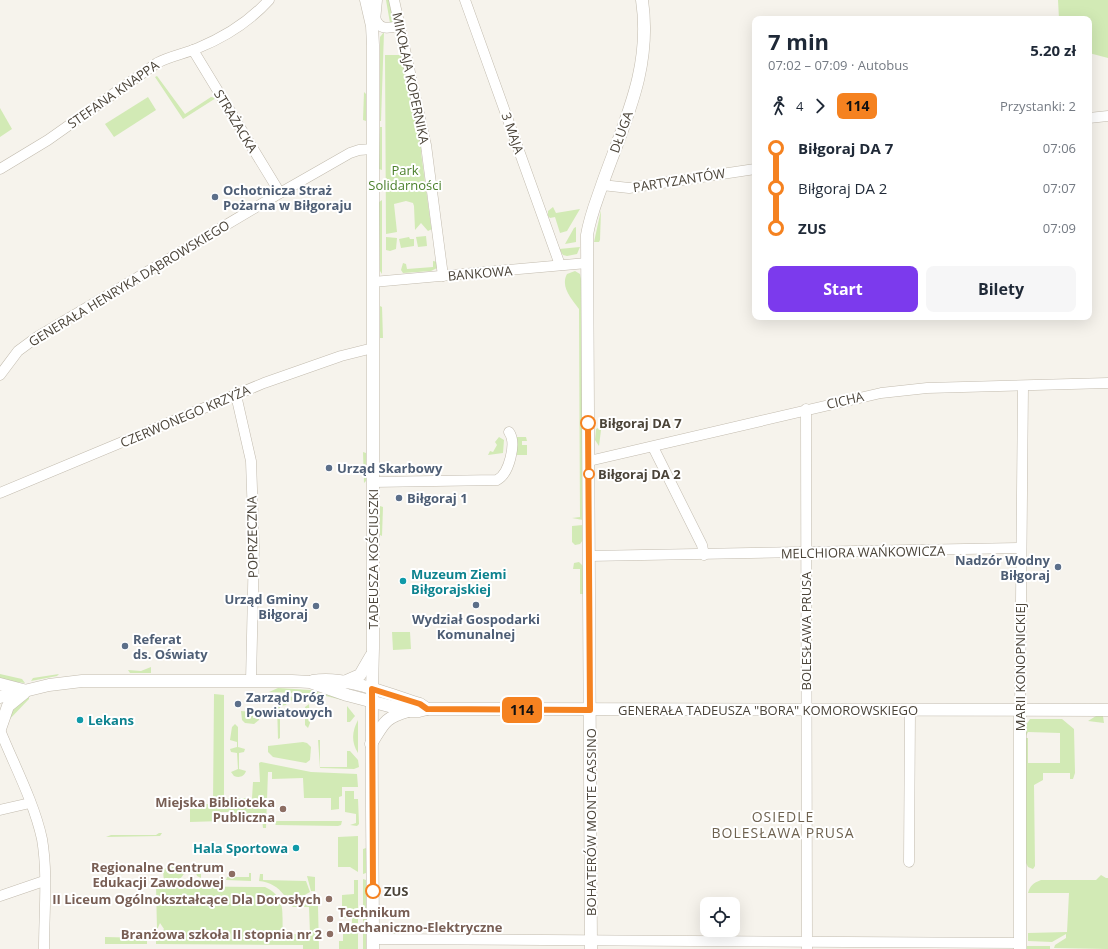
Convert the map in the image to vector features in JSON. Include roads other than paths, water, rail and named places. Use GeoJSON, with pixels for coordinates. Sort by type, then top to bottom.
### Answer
{"type":"FeatureCollection","features":[{"type":"Feature","properties":{"kind":"street","name":"STEFANA KNAPPA"},"geometry":{"type":"LineString","coordinates":[[0,169],[48,140],[153,65],[174,55],[193,50],[242,25],[254,16],[268,0]]}},
{"type":"Feature","properties":{"kind":"street","name":"TADEUSZA KOŚCIUSZKI"},"geometry":{"type":"LineString","coordinates":[[366,0],[374,22]]}},
{"type":"Feature","properties":{"kind":"street","name":"TADEUSZA KOŚCIUSZKI"},"geometry":{"type":"LineString","coordinates":[[373,944],[371,744],[373,653],[372,149],[374,22],[376,0]]}},
{"type":"Feature","properties":{"kind":"street","name":"MIKOŁAJA KOPERNIKA"},"geometry":{"type":"LineString","coordinates":[[394,0],[426,145],[443,276]]}},
{"type":"Feature","properties":{"kind":"street","name":"3 MAJA"},"geometry":{"type":"LineString","coordinates":[[465,0],[560,266]]}},
{"type":"Feature","properties":{"kind":"street","name":"DŁUGA"},"geometry":{"type":"LineString","coordinates":[[587,263],[588,226],[633,99],[641,72],[645,33],[642,0]]}},
{"type":"Feature","properties":{"kind":"street"},"geometry":{"type":"LineString","coordinates":[[374,22],[383,28],[400,26]]}},
{"type":"Feature","properties":{"kind":"street","name":"STRAŻACKA"},"geometry":{"type":"LineString","coordinates":[[193,50],[280,193]]}},
{"type":"Feature","properties":{"kind":"street"},"geometry":{"type":"LineString","coordinates":[[1092,118],[1108,116]]}},
{"type":"Feature","properties":{"kind":"street","name":"GENERAŁA HENRYKA DĄBROWSKIEGO"},"geometry":{"type":"LineString","coordinates":[[0,375],[3,363],[23,346],[37,337],[280,193],[354,151],[372,149]]}},
{"type":"Feature","properties":{"kind":"street","name":"PARTYZANTÓW"},"geometry":{"type":"LineString","coordinates":[[602,185],[629,188],[752,169]]}},
{"type":"Feature","properties":{"kind":"street","name":"BANKOWA"},"geometry":{"type":"LineString","coordinates":[[373,282],[587,263]]}},
{"type":"Feature","properties":{"kind":"street","name":"BOHATERÓW MONTE CASSINO"},"geometry":{"type":"LineString","coordinates":[[587,263],[591,944]]}},
{"type":"Feature","properties":{"kind":"street","name":"CZERWONEGO KRZYŻA"},"geometry":{"type":"LineString","coordinates":[[0,493],[236,395],[341,356],[373,348]]}},
{"type":"Feature","properties":{"kind":"street","name":"CICHA"},"geometry":{"type":"LineString","coordinates":[[589,461],[653,447],[806,409],[894,391],[1108,383]]}},
{"type":"Feature","properties":{"kind":"street","name":"MARII KONOPNICKIEJ"},"geometry":{"type":"LineString","coordinates":[[1020,946],[1020,710],[1023,386]]}},
{"type":"Feature","properties":{"kind":"street","name":"POPRZECZNA"},"geometry":{"type":"LineString","coordinates":[[236,395],[251,461],[254,546],[251,681]]}},
{"type":"Feature","properties":{"kind":"street","name":"BOLESŁAWA PRUSA"},"geometry":{"type":"LineString","coordinates":[[806,409],[807,945]]}},
{"type":"Feature","properties":{"kind":"street"},"geometry":{"type":"LineString","coordinates":[[653,447],[702,545],[704,555]]}},
{"type":"Feature","properties":{"kind":"street"},"geometry":{"type":"LineString","coordinates":[[373,482],[493,482],[500,479],[506,473],[509,460]]}},
{"type":"Feature","properties":{"kind":"street","name":"MELCHIORA WAŃKOWICZA"},"geometry":{"type":"LineString","coordinates":[[589,556],[1021,548]]}},
{"type":"Feature","properties":{"kind":"street"},"geometry":{"type":"LineString","coordinates":[[344,682],[360,675],[373,653]]}},
{"type":"Feature","properties":{"kind":"street"},"geometry":{"type":"LineString","coordinates":[[0,697],[64,683],[98,680],[310,682],[324,680],[344,682],[371,695]]}},
{"type":"Feature","properties":{"kind":"street"},"geometry":{"type":"LineString","coordinates":[[310,682],[371,695]]}},
{"type":"Feature","properties":{"kind":"street"},"geometry":{"type":"LineString","coordinates":[[0,684],[11,688],[30,690]]}},
{"type":"Feature","properties":{"kind":"street"},"geometry":{"type":"LineString","coordinates":[[30,690],[8,706],[0,729],[30,804],[41,838],[44,881],[44,949]]}},
{"type":"Feature","properties":{"kind":"street","name":"GENERAŁA TADEUSZA \"BORA\" KOMOROWSKIEGO"},"geometry":{"type":"LineString","coordinates":[[371,695],[408,711],[427,709],[1108,710]]}},
{"type":"Feature","properties":{"kind":"street","name":"GENERAŁA TADEUSZA \"BORA\" KOMOROWSKIEGO"},"geometry":{"type":"LineString","coordinates":[[371,695],[420,704],[427,709]]}},
{"type":"Feature","properties":{"kind":"street"},"geometry":{"type":"LineString","coordinates":[[909,862],[910,710]]}},
{"type":"Feature","properties":{"kind":"street"},"geometry":{"type":"LineString","coordinates":[[371,744],[386,720],[392,716],[408,711]]}},
{"type":"Feature","properties":{"kind":"street"},"geometry":{"type":"LineString","coordinates":[[0,810],[30,804]]}},
{"type":"Feature","properties":{"kind":"street"},"geometry":{"type":"LineString","coordinates":[[0,896],[44,881]]}},
{"type":"Feature","properties":{"kind":"street"},"geometry":{"type":"LineString","coordinates":[[373,944],[1020,946]]}},
{"type":"Feature","properties":{"kind":"place","name":"Ochotnicza Straż Pożarna w Biłgoraju"},"geometry":{"type":"Point","coordinates":[215,197]}},
{"type":"Feature","properties":{"kind":"place","name":"Biłgoraj DA 7"},"geometry":{"type":"Point","coordinates":[588,423]}},
{"type":"Feature","properties":{"kind":"place","name":"Urząd Skarbowy"},"geometry":{"type":"Point","coordinates":[329,468]}},
{"type":"Feature","properties":{"kind":"place","name":"Biłgoraj DA 2"},"geometry":{"type":"Point","coordinates":[589,474]}},
{"type":"Feature","properties":{"kind":"place","name":"Biłgoraj 1"},"geometry":{"type":"Point","coordinates":[399,498]}},
{"type":"Feature","properties":{"kind":"place","name":"Nadzór Wodny Biłgoraj"},"geometry":{"type":"Point","coordinates":[1058,567]}},
{"type":"Feature","properties":{"kind":"place","name":"Muzeum Ziemi Biłgorajskiej"},"geometry":{"type":"Point","coordinates":[403,581]}},
{"type":"Feature","properties":{"kind":"place","name":"Wydział Gospodarki Komunalnej"},"geometry":{"type":"Point","coordinates":[476,605]}},
{"type":"Feature","properties":{"kind":"place","name":"Urząd Gminy Biłgoraj"},"geometry":{"type":"Point","coordinates":[316,606]}},
{"type":"Feature","properties":{"kind":"place","name":"Referat ds. Oświaty"},"geometry":{"type":"Point","coordinates":[125,646]}},
{"type":"Feature","properties":{"kind":"place","name":"Zarząd Dróg Powiatowych"},"geometry":{"type":"Point","coordinates":[238,704]}},
{"type":"Feature","properties":{"kind":"place","name":"Lekans"},"geometry":{"type":"Point","coordinates":[80,720]}},
{"type":"Feature","properties":{"kind":"place","name":"Miejska Biblioteka Publiczna"},"geometry":{"type":"Point","coordinates":[283,809]}},
{"type":"Feature","properties":{"kind":"place","name":"Hala Sportowa"},"geometry":{"type":"Point","coordinates":[296,848]}},
{"type":"Feature","properties":{"kind":"place","name":"Regionalne Centrum Edukacji Zawodowej"},"geometry":{"type":"Point","coordinates":[232,874]}},
{"type":"Feature","properties":{"kind":"place","name":"ZUS"},"geometry":{"type":"Point","coordinates":[373,891]}},
{"type":"Feature","properties":{"kind":"place","name":"II Liceum Ogólnokształcące Dla Dorosłych"},"geometry":{"type":"Point","coordinates":[329,899]}},
{"type":"Feature","properties":{"kind":"place","name":"Technikum Mechaniczno-Elektryczne"},"geometry":{"type":"Point","coordinates":[330,919]}},
{"type":"Feature","properties":{"kind":"place","name":"Branżowa szkoła II stopnia nr 2"},"geometry":{"type":"Point","coordinates":[330,934]}},
{"type":"Feature","properties":{"kind":"district","name":"OSIEDLE BOLESŁAWA PRUSA"},"geometry":{"type":"Point","coordinates":[783,826]}},
{"type":"Feature","properties":{"kind":"park label","name":"Park Solidarności"},"geometry":{"type":"Point","coordinates":[405,178]}}]}
